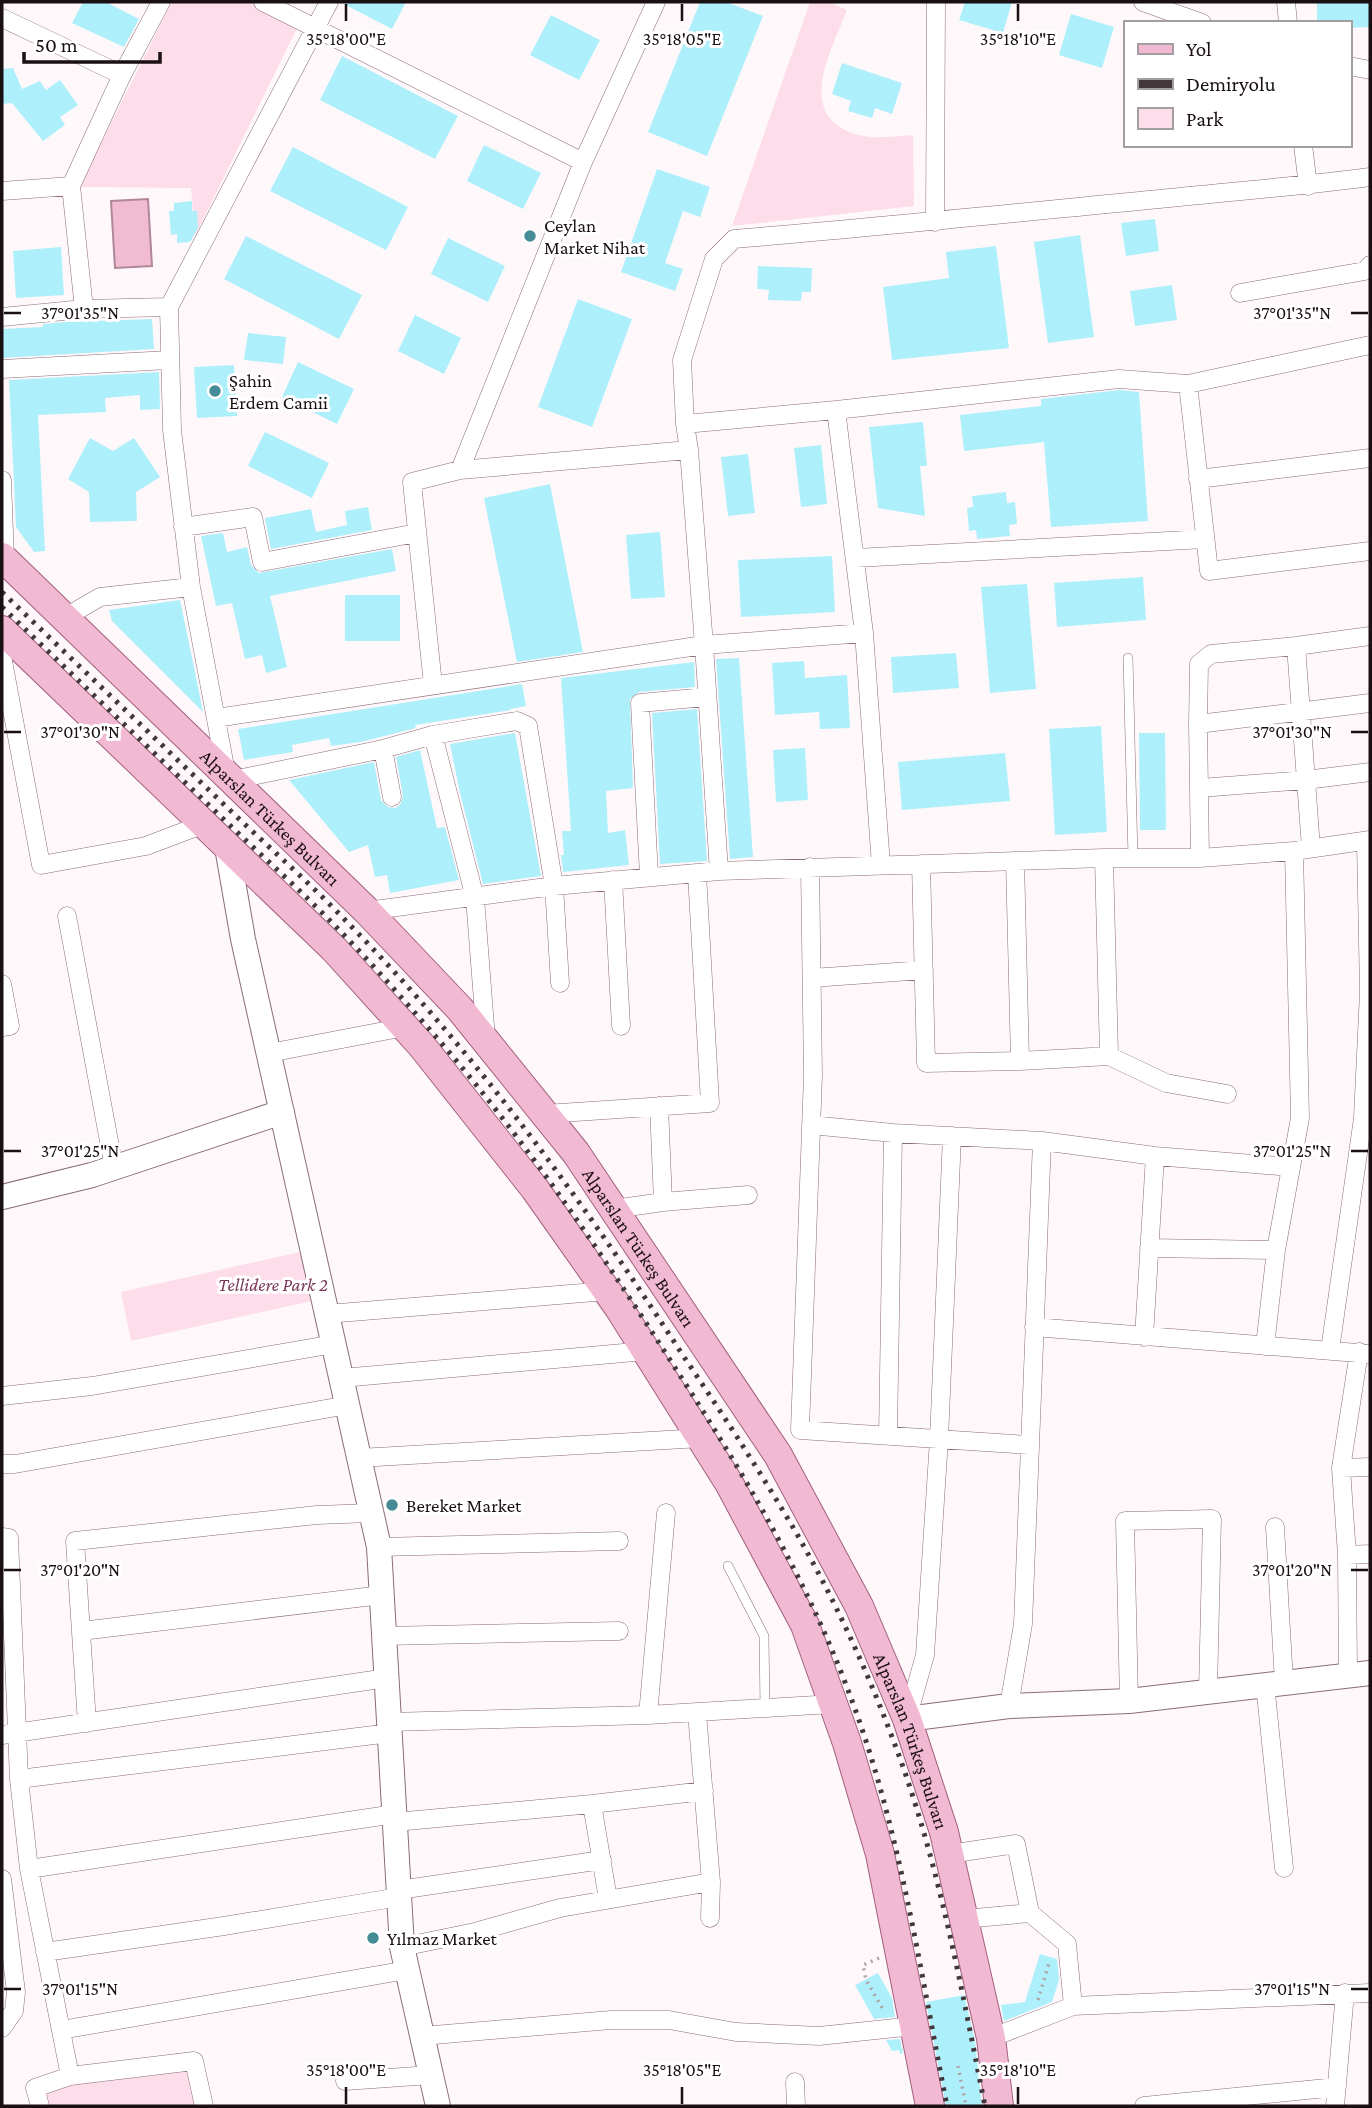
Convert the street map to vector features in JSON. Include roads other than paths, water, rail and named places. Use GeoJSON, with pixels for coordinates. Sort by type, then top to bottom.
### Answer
{"type":"FeatureCollection","features":[{"type":"Feature","properties":{"kind":"main road","name":"Alparslan Türkeş Bulvarı"},"geometry":{"type":"LineString","coordinates":[[3,558],[367,911],[486,1039],[576,1153],[772,1446],[859,1606],[907,1719],[949,1854],[990,2038],[999,2106]]}},
{"type":"Feature","properties":{"kind":"main road"},"geometry":{"type":"LineString","coordinates":[[2,630],[334,949],[405,1027],[535,1189],[607,1291],[701,1438],[729,1483],[805,1625],[848,1743],[880,1854],[930,2106]]}},
{"type":"Feature","properties":{"kind":"main road"},"geometry":{"type":"LineString","coordinates":[[227,847],[243,939],[379,1547],[405,1959],[438,2106]]}},
{"type":"Feature","properties":{"kind":"main road"},"geometry":{"type":"LineString","coordinates":[[2,1198],[114,1168],[282,1112]]}},
{"type":"Feature","properties":{"kind":"main road"},"geometry":{"type":"LineString","coordinates":[[907,1719],[1009,1706],[1129,1701],[1359,1673]]}},
{"type":"Feature","properties":{"kind":"street"},"geometry":{"type":"LineString","coordinates":[[84,309],[71,186],[122,75],[161,2]]}},
{"type":"Feature","properties":{"kind":"street"},"geometry":{"type":"LineString","coordinates":[[263,2],[583,162]]}},
{"type":"Feature","properties":{"kind":"street"},"geometry":{"type":"LineString","coordinates":[[329,2],[169,307],[172,430],[191,587],[230,778],[383,749],[433,735],[517,721],[528,726],[554,886],[560,983]]}},
{"type":"Feature","properties":{"kind":"street"},"geometry":{"type":"LineString","coordinates":[[460,470],[583,162],[656,2]]}},
{"type":"Feature","properties":{"kind":"street"},"geometry":{"type":"LineString","coordinates":[[935,222],[936,2]]}},
{"type":"Feature","properties":{"kind":"street"},"geometry":{"type":"LineString","coordinates":[[1143,2],[1196,21]]}},
{"type":"Feature","properties":{"kind":"street"},"geometry":{"type":"LineString","coordinates":[[1286,2],[1288,21]]}},
{"type":"Feature","properties":{"kind":"street"},"geometry":{"type":"LineString","coordinates":[[2,18],[122,75]]}},
{"type":"Feature","properties":{"kind":"street"},"geometry":{"type":"LineString","coordinates":[[1351,66],[1370,70]]}},
{"type":"Feature","properties":{"kind":"street"},"geometry":{"type":"LineString","coordinates":[[1303,147],[1308,186]]}},
{"type":"Feature","properties":{"kind":"street"},"geometry":{"type":"LineString","coordinates":[[719,871],[682,360],[714,259],[734,239],[1308,186],[1370,177]]}},
{"type":"Feature","properties":{"kind":"street"},"geometry":{"type":"LineString","coordinates":[[2,191],[71,186]]}},
{"type":"Feature","properties":{"kind":"street"},"geometry":{"type":"LineString","coordinates":[[1240,293],[1365,271],[1370,265]]}},
{"type":"Feature","properties":{"kind":"street"},"geometry":{"type":"LineString","coordinates":[[2,317],[84,309],[169,307]]}},
{"type":"Feature","properties":{"kind":"street"},"geometry":{"type":"LineString","coordinates":[[685,424],[1119,379],[1188,384],[1370,345]]}},
{"type":"Feature","properties":{"kind":"street"},"geometry":{"type":"LineString","coordinates":[[2,369],[169,360]]}},
{"type":"Feature","properties":{"kind":"street"},"geometry":{"type":"LineString","coordinates":[[1188,384],[1209,570],[1370,551]]}},
{"type":"Feature","properties":{"kind":"street"},"geometry":{"type":"LineString","coordinates":[[836,410],[864,633],[881,865]]}},
{"type":"Feature","properties":{"kind":"street"},"geometry":{"type":"LineString","coordinates":[[433,685],[412,482],[460,470],[689,450]]}},
{"type":"Feature","properties":{"kind":"street"},"geometry":{"type":"LineString","coordinates":[[1198,479],[1370,458]]}},
{"type":"Feature","properties":{"kind":"street"},"geometry":{"type":"LineString","coordinates":[[2,480],[3,558]]}},
{"type":"Feature","properties":{"kind":"street"},"geometry":{"type":"LineString","coordinates":[[184,527],[253,517],[262,562],[417,533]]}},
{"type":"Feature","properties":{"kind":"street"},"geometry":{"type":"LineString","coordinates":[[856,558],[1205,540]]}},
{"type":"Feature","properties":{"kind":"street"},"geometry":{"type":"LineString","coordinates":[[64,618],[100,597],[191,587]]}},
{"type":"Feature","properties":{"kind":"street"},"geometry":{"type":"LineString","coordinates":[[216,718],[704,645],[864,633]]}},
{"type":"Feature","properties":{"kind":"street"},"geometry":{"type":"LineString","coordinates":[[1200,859],[1199,664],[1211,654],[1370,636]]}},
{"type":"Feature","properties":{"kind":"street"},"geometry":{"type":"LineString","coordinates":[[1265,1346],[1276,1250],[1300,1118],[1306,780],[1296,646]]}},
{"type":"Feature","properties":{"kind":"street"},"geometry":{"type":"LineString","coordinates":[[2,656],[41,865],[145,846],[204,824]]}},
{"type":"Feature","properties":{"kind":"street"},"geometry":{"type":"LineString","coordinates":[[649,876],[640,703],[706,697]]}},
{"type":"Feature","properties":{"kind":"street"},"geometry":{"type":"LineString","coordinates":[[1198,724],[1370,703]]}},
{"type":"Feature","properties":{"kind":"street"},"geometry":{"type":"LineString","coordinates":[[433,735],[475,898],[486,1039]]}},
{"type":"Feature","properties":{"kind":"street"},"geometry":{"type":"LineString","coordinates":[[383,749],[392,797]]}},
{"type":"Feature","properties":{"kind":"street"},"geometry":{"type":"LineString","coordinates":[[1200,789],[1370,772]]}},
{"type":"Feature","properties":{"kind":"street"},"geometry":{"type":"LineString","coordinates":[[367,911],[554,886],[719,871],[1015,861],[1200,859],[1303,850],[1368,840],[1367,1118],[1330,1349]]}},
{"type":"Feature","properties":{"kind":"street"},"geometry":{"type":"LineString","coordinates":[[1104,859],[1109,1056]]}},
{"type":"Feature","properties":{"kind":"street"},"geometry":{"type":"LineString","coordinates":[[1015,861],[1020,1061]]}},
{"type":"Feature","properties":{"kind":"street"},"geometry":{"type":"LineString","coordinates":[[921,864],[926,1063],[1109,1056],[1166,1083],[1227,1094]]}},
{"type":"Feature","properties":{"kind":"street"},"geometry":{"type":"LineString","coordinates":[[800,1430],[811,1125],[810,867]]}},
{"type":"Feature","properties":{"kind":"street"},"geometry":{"type":"LineString","coordinates":[[545,1114],[710,1103],[697,874]]}},
{"type":"Feature","properties":{"kind":"street"},"geometry":{"type":"LineString","coordinates":[[614,880],[621,1026]]}},
{"type":"Feature","properties":{"kind":"street"},"geometry":{"type":"LineString","coordinates":[[67,916],[114,1168]]}},
{"type":"Feature","properties":{"kind":"street"},"geometry":{"type":"LineString","coordinates":[[812,978],[924,970]]}},
{"type":"Feature","properties":{"kind":"street"},"geometry":{"type":"LineString","coordinates":[[2,984],[9,1026],[2,1027]]}},
{"type":"Feature","properties":{"kind":"street"},"geometry":{"type":"LineString","coordinates":[[269,1053],[405,1027]]}},
{"type":"Feature","properties":{"kind":"street"},"geometry":{"type":"LineString","coordinates":[[659,1106],[663,1202]]}},
{"type":"Feature","properties":{"kind":"street"},"geometry":{"type":"LineString","coordinates":[[811,1125],[893,1133],[1042,1141],[1155,1156],[1291,1167]]}},
{"type":"Feature","properties":{"kind":"street"},"geometry":{"type":"LineString","coordinates":[[888,1436],[893,1133]]}},
{"type":"Feature","properties":{"kind":"street"},"geometry":{"type":"LineString","coordinates":[[907,1719],[925,1655],[939,1439],[951,1136]]}},
{"type":"Feature","properties":{"kind":"street"},"geometry":{"type":"LineString","coordinates":[[1009,1706],[1023,1623],[1042,1141]]}},
{"type":"Feature","properties":{"kind":"street"},"geometry":{"type":"LineString","coordinates":[[1144,1337],[1155,1156]]}},
{"type":"Feature","properties":{"kind":"street"},"geometry":{"type":"LineString","coordinates":[[614,1209],[748,1195]]}},
{"type":"Feature","properties":{"kind":"street"},"geometry":{"type":"LineString","coordinates":[[1149,1248],[1276,1250]]}},
{"type":"Feature","properties":{"kind":"street"},"geometry":{"type":"LineString","coordinates":[[327,1314],[607,1291]]}},
{"type":"Feature","properties":{"kind":"street"},"geometry":{"type":"LineString","coordinates":[[1034,1327],[1365,1353],[1341,1468],[1359,1673]]}},
{"type":"Feature","properties":{"kind":"street"},"geometry":{"type":"LineString","coordinates":[[2,1396],[92,1386],[334,1344]]}},
{"type":"Feature","properties":{"kind":"street"},"geometry":{"type":"LineString","coordinates":[[342,1378],[646,1351]]}},
{"type":"Feature","properties":{"kind":"street"},"geometry":{"type":"LineString","coordinates":[[2,1464],[159,1440],[348,1405]]}},
{"type":"Feature","properties":{"kind":"street"},"geometry":{"type":"LineString","coordinates":[[772,1446],[800,1430],[1029,1445]]}},
{"type":"Feature","properties":{"kind":"street"},"geometry":{"type":"LineString","coordinates":[[359,1458],[701,1438]]}},
{"type":"Feature","properties":{"kind":"street"},"geometry":{"type":"LineString","coordinates":[[1341,1468],[1370,1467]]}},
{"type":"Feature","properties":{"kind":"street"},"geometry":{"type":"LineString","coordinates":[[87,1723],[75,1541],[371,1513]]}},
{"type":"Feature","properties":{"kind":"street"},"geometry":{"type":"LineString","coordinates":[[648,1715],[666,1513]]}},
{"type":"Feature","properties":{"kind":"street"},"geometry":{"type":"LineString","coordinates":[[1129,1701],[1125,1521],[1212,1519],[1208,1691]]}},
{"type":"Feature","properties":{"kind":"street"},"geometry":{"type":"LineString","coordinates":[[1275,1527],[1275,1683],[1284,1868]]}},
{"type":"Feature","properties":{"kind":"street"},"geometry":{"type":"LineString","coordinates":[[2,1537],[9,1538],[9,1733],[19,1779],[29,1869],[70,2076]]}},
{"type":"Feature","properties":{"kind":"street"},"geometry":{"type":"LineString","coordinates":[[379,1547],[619,1541]]}},
{"type":"Feature","properties":{"kind":"street"},"geometry":{"type":"LineString","coordinates":[[1347,1555],[1370,1554]]}},
{"type":"Feature","properties":{"kind":"street"},"geometry":{"type":"LineString","coordinates":[[81,1631],[382,1595]]}},
{"type":"Feature","properties":{"kind":"street"},"geometry":{"type":"LineString","coordinates":[[384,1636],[619,1631]]}},
{"type":"Feature","properties":{"kind":"street"},"geometry":{"type":"LineString","coordinates":[[9,1733],[387,1678]]}},
{"type":"Feature","properties":{"kind":"street"},"geometry":{"type":"LineString","coordinates":[[19,1779],[389,1728],[833,1704]]}},
{"type":"Feature","properties":{"kind":"street"},"geometry":{"type":"LineString","coordinates":[[697,1713],[711,1882],[710,1918]]}},
{"type":"Feature","properties":{"kind":"street"},"geometry":{"type":"LineString","coordinates":[[29,1869],[395,1818],[592,1804],[704,1791]]}},
{"type":"Feature","properties":{"kind":"street"},"geometry":{"type":"LineString","coordinates":[[592,1804],[608,1899]]}},
{"type":"Feature","properties":{"kind":"street"},"geometry":{"type":"LineString","coordinates":[[949,1854],[1016,1844],[1030,1913],[1067,1944],[1073,2006]]}},
{"type":"Feature","properties":{"kind":"street"},"geometry":{"type":"LineString","coordinates":[[45,1952],[224,1926],[602,1860]]}},
{"type":"Feature","properties":{"kind":"street"},"geometry":{"type":"LineString","coordinates":[[2,1879],[16,2002],[11,2017],[2,2028]]}},
{"type":"Feature","properties":{"kind":"street"},"geometry":{"type":"LineString","coordinates":[[61,2030],[405,1959],[475,1932],[560,1908],[711,1882]]}},
{"type":"Feature","properties":{"kind":"street"},"geometry":{"type":"LineString","coordinates":[[964,1919],[1030,1913]]}},
{"type":"Feature","properties":{"kind":"street"},"geometry":{"type":"LineString","coordinates":[[1335,2106],[1345,1993]]}},
{"type":"Feature","properties":{"kind":"street"},"geometry":{"type":"LineString","coordinates":[[990,2038],[1073,2006],[1370,1993]]}},
{"type":"Feature","properties":{"kind":"street"},"geometry":{"type":"LineString","coordinates":[[422,2036],[611,2020],[669,2020],[736,2032],[819,2036],[914,2026]]}},
{"type":"Feature","properties":{"kind":"street"},"geometry":{"type":"LineString","coordinates":[[40,2106],[35,2088],[70,2076],[194,2060],[204,2106]]}},
{"type":"Feature","properties":{"kind":"street"},"geometry":{"type":"LineString","coordinates":[[345,2081],[431,2075]]}},
{"type":"Feature","properties":{"kind":"street"},"geometry":{"type":"LineString","coordinates":[[795,2082],[796,2106]]}},
{"type":"Feature","properties":{"kind":"street"},"geometry":{"type":"LineString","coordinates":[[1144,2106],[1336,2087]]}},
{"type":"Feature","properties":{"kind":"lane"},"geometry":{"type":"LineString","coordinates":[[1128,658],[1133,859]]}},
{"type":"Feature","properties":{"kind":"lane"},"geometry":{"type":"LineString","coordinates":[[728,1566],[764,1636],[765,1709]]}},
{"type":"Feature","properties":{"kind":"railway"},"geometry":{"type":"LineString","coordinates":[[2,592],[322,897],[442,1026],[569,1188],[726,1420],[794,1529],[825,1586],[891,1734],[916,1806],[939,1891],[985,2106]]}},
{"type":"Feature","properties":{"kind":"railway"},"geometry":{"type":"LineString","coordinates":[[2,607],[328,919],[430,1030],[498,1112],[562,1199],[706,1415],[753,1493],[796,1573],[851,1698],[883,1798],[896,1849],[947,2106]]}},
{"type":"Feature","properties":{"kind":"place","name":"Ceylan Market Nihat"},"geometry":{"type":"Point","coordinates":[530,236]}},
{"type":"Feature","properties":{"kind":"place","name":"Şahin Erdem Camii"},"geometry":{"type":"Point","coordinates":[215,391]}},
{"type":"Feature","properties":{"kind":"place","name":"Bereket Market"},"geometry":{"type":"Point","coordinates":[392,1505]}},
{"type":"Feature","properties":{"kind":"place","name":"Yılmaz Market"},"geometry":{"type":"Point","coordinates":[373,1938]}},
{"type":"Feature","properties":{"kind":"park label","name":"Tellidere Park 2"},"geometry":{"type":"Point","coordinates":[273,1284]}}]}
